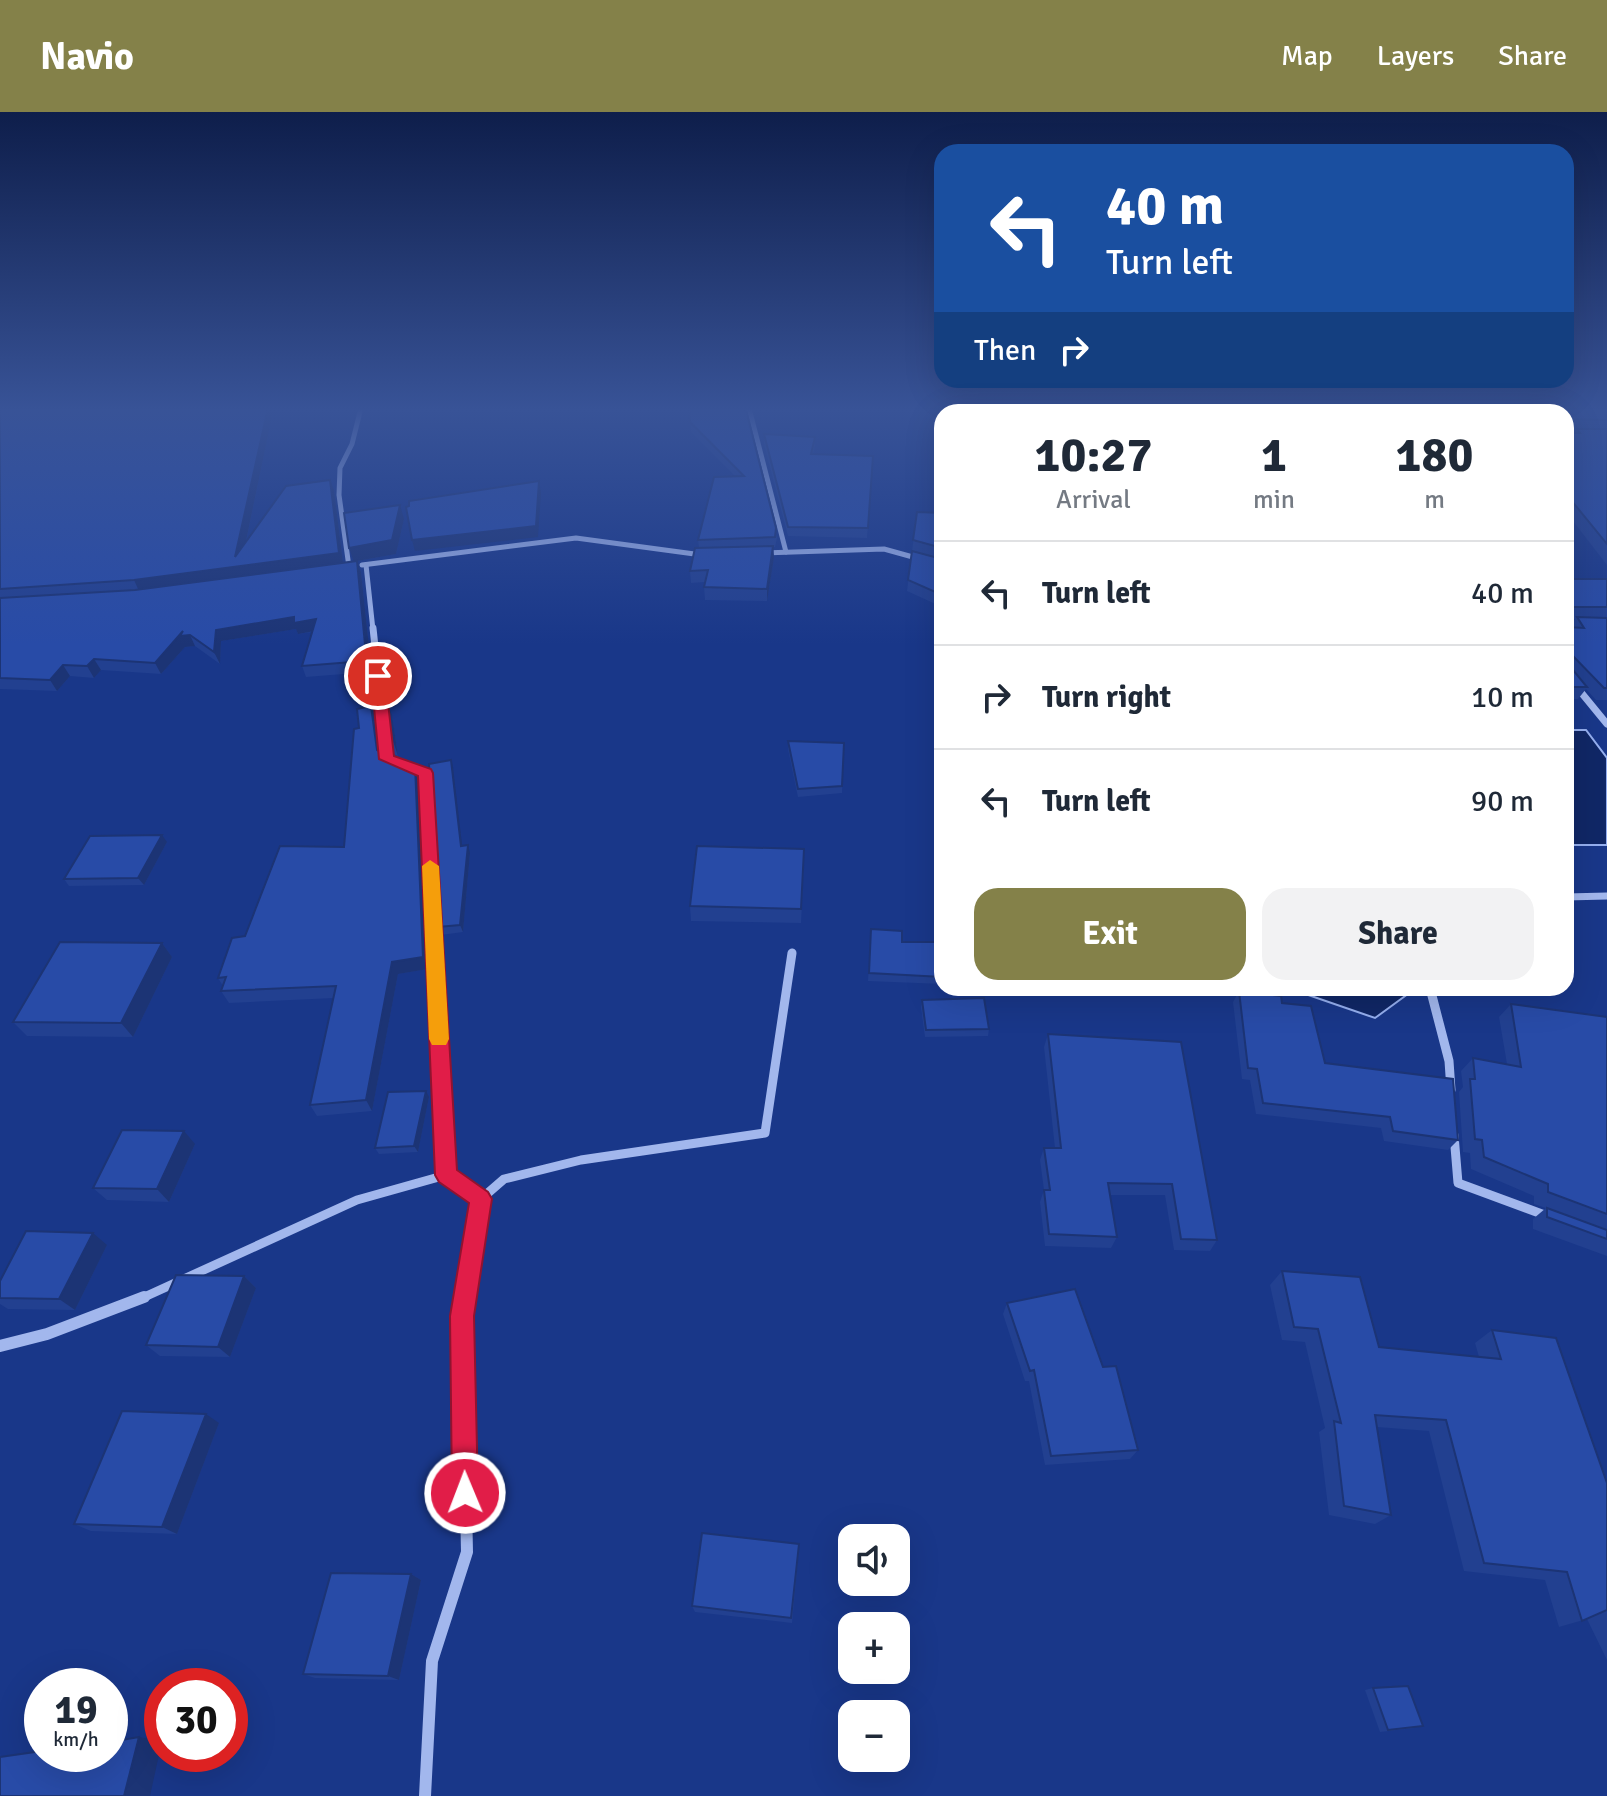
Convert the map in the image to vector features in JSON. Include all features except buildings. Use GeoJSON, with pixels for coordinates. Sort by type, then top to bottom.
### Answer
{"type":"FeatureCollection","features":[{"type":"Feature","properties":{"kind":"street"},"geometry":{"type":"LineString","coordinates":[[339,487],[349,567]]}},
{"type":"Feature","properties":{"kind":"street"},"geometry":{"type":"LineString","coordinates":[[769,487],[786,552]]}},
{"type":"Feature","properties":{"kind":"street"},"geometry":{"type":"LineString","coordinates":[[334,569],[576,538],[692,555],[708,554]]}},
{"type":"Feature","properties":{"kind":"street"},"geometry":{"type":"LineString","coordinates":[[755,553],[884,549],[928,561]]}},
{"type":"Feature","properties":{"kind":"street"},"geometry":{"type":"LineString","coordinates":[[366,565],[387,759],[426,773],[446,1175]]}},
{"type":"Feature","properties":{"kind":"street"},"geometry":{"type":"LineString","coordinates":[[1574,684],[1607,724]]}},
{"type":"Feature","properties":{"kind":"street"},"geometry":{"type":"LineString","coordinates":[[1574,897],[1607,896]]}},
{"type":"Feature","properties":{"kind":"street"},"geometry":{"type":"LineString","coordinates":[[425,1796],[432,1661],[467,1552],[462,1316],[481,1199],[504,1179],[581,1160],[765,1133],[792,953]]}},
{"type":"Feature","properties":{"kind":"street"},"geometry":{"type":"LineString","coordinates":[[1432,996],[1449,1061],[1452,1107]]}},
{"type":"Feature","properties":{"kind":"street"},"geometry":{"type":"LineString","coordinates":[[1453,1122],[1458,1183],[1562,1222]]}},
{"type":"Feature","properties":{"kind":"street"},"geometry":{"type":"LineString","coordinates":[[0,1346],[36,1338],[149,1295],[359,1199],[446,1175],[481,1199]]}},
{"type":"Feature","properties":{"kind":"water"},"geometry":{"type":"Polygon","coordinates":[[[1574,730],[1586,730],[1607,758],[1607,845],[1574,845],[1574,730]]]}},
{"type":"Feature","properties":{"kind":"water"},"geometry":{"type":"Polygon","coordinates":[[[1311,996],[1405,996],[1375,1018],[1311,996]]]}},
{"type":"Feature","properties":{"kind":"slow traffic"},"geometry":{"type":"LineString","coordinates":[[430,866],[439,1039]]}},
{"type":"Feature","properties":{"kind":"route"},"geometry":{"type":"LineString","coordinates":[[378,676],[387,759],[426,773],[446,1175],[481,1199],[462,1316],[465,1493]]}}]}
